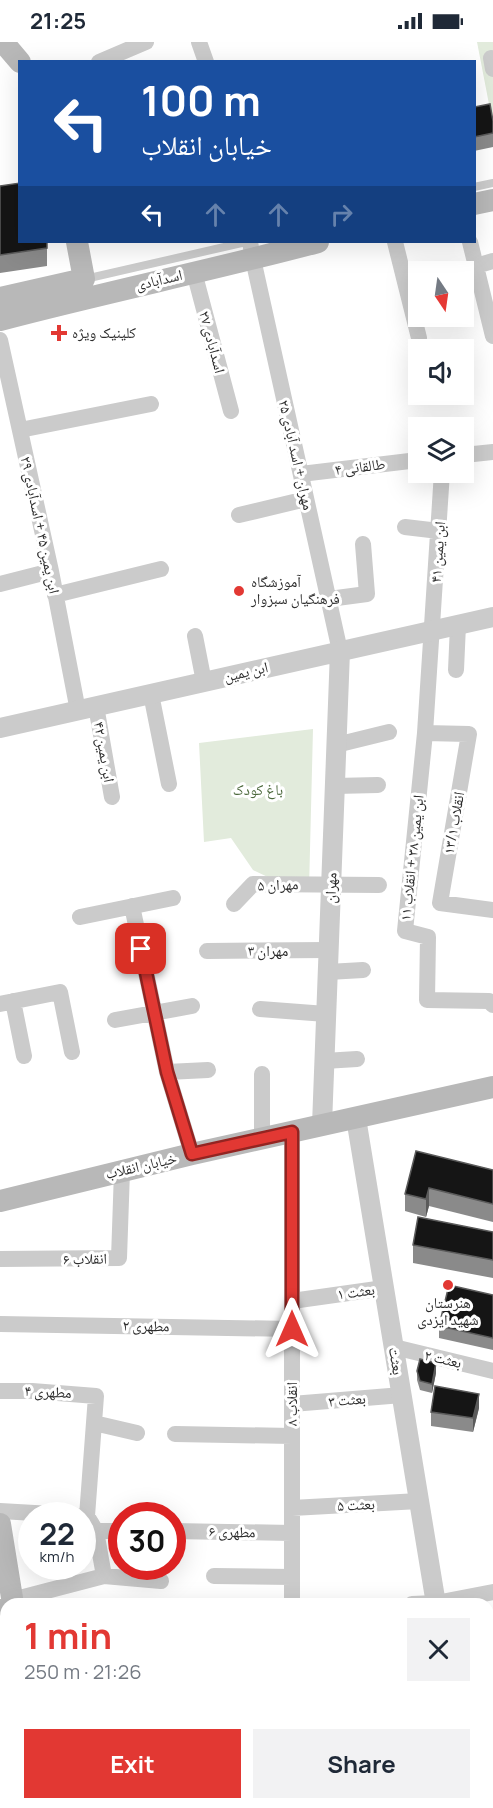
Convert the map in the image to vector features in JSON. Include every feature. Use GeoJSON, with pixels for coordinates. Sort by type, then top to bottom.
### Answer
{"type":"FeatureCollection","features":[{"type":"Feature","properties":{"kind":"main road"},"geometry":{"type":"LineString","coordinates":[[3,42],[18,60]]}},
{"type":"Feature","properties":{"kind":"main road"},"geometry":{"type":"LineString","coordinates":[[476,204],[493,200]]}},
{"type":"Feature","properties":{"kind":"main road"},"geometry":{"type":"LineString","coordinates":[[77,243],[85,288]]}},
{"type":"Feature","properties":{"kind":"main road","name":"اسدآبادی"},"geometry":{"type":"LineString","coordinates":[[0,298],[194,272],[250,247],[304,243]]}},
{"type":"Feature","properties":{"kind":"main road","name":"اسدآبادی"},"geometry":{"type":"LineString","coordinates":[[0,320],[85,288]]}},
{"type":"Feature","properties":{"kind":"main road","name":"خیابان انقلاب"},"geometry":{"type":"LineString","coordinates":[[0,1201],[192,1154],[493,1087]]}},
{"type":"Feature","properties":{"kind":"main road"},"geometry":{"type":"LineString","coordinates":[[0,1524],[8,1598]]}},
{"type":"Feature","properties":{"kind":"street"},"geometry":{"type":"LineString","coordinates":[[104,60],[146,42]]}},
{"type":"Feature","properties":{"kind":"street"},"geometry":{"type":"LineString","coordinates":[[199,42],[205,60]]}},
{"type":"Feature","properties":{"kind":"street"},"geometry":{"type":"LineString","coordinates":[[395,243],[419,338]]}},
{"type":"Feature","properties":{"kind":"street"},"geometry":{"type":"LineString","coordinates":[[470,243],[493,336]]}},
{"type":"Feature","properties":{"kind":"street","name":"مهران + اسد آبادی ۲۵"},"geometry":{"type":"LineString","coordinates":[[250,247],[340,651]]}},
{"type":"Feature","properties":{"kind":"street"},"geometry":{"type":"LineString","coordinates":[[476,266],[493,261]]}},
{"type":"Feature","properties":{"kind":"street","name":"اسدآبادی ۲۷"},"geometry":{"type":"LineString","coordinates":[[194,272],[231,411]]}},
{"type":"Feature","properties":{"kind":"street","name":"ابن یمین ۴۵ + اسدآبادی ۲۹"},"geometry":{"type":"LineString","coordinates":[[0,340],[55,595],[87,709]]}},
{"type":"Feature","properties":{"kind":"street"},"geometry":{"type":"LineString","coordinates":[[20,430],[151,404]]}},
{"type":"Feature","properties":{"kind":"street"},"geometry":{"type":"LineString","coordinates":[[474,454],[493,452]]}},
{"type":"Feature","properties":{"kind":"street","name":"طالقانی ۴"},"geometry":{"type":"LineString","coordinates":[[301,474],[408,461]]}},
{"type":"Feature","properties":{"kind":"street","name":"ابن یمین ۴۱"},"geometry":{"type":"LineString","coordinates":[[432,631],[441,483]]}},
{"type":"Feature","properties":{"kind":"street"},"geometry":{"type":"LineString","coordinates":[[239,515],[306,499]]}},
{"type":"Feature","properties":{"kind":"street"},"geometry":{"type":"LineString","coordinates":[[405,527],[439,531]]}},
{"type":"Feature","properties":{"kind":"street"},"geometry":{"type":"LineString","coordinates":[[328,599],[367,594],[363,544]]}},
{"type":"Feature","properties":{"kind":"street"},"geometry":{"type":"LineString","coordinates":[[55,595],[161,569]]}},
{"type":"Feature","properties":{"kind":"street"},"geometry":{"type":"LineString","coordinates":[[0,584],[51,571]]}},
{"type":"Feature","properties":{"kind":"street","name":"ابن یمین"},"geometry":{"type":"LineString","coordinates":[[0,728],[493,617]]}},
{"type":"Feature","properties":{"kind":"street"},"geometry":{"type":"LineString","coordinates":[[456,670],[458,625]]}},
{"type":"Feature","properties":{"kind":"street","name":"ابن یمین ۳۸ + انقلاب ۱۱"},"geometry":{"type":"LineString","coordinates":[[432,631],[425,733],[405,931],[428,937],[427,1000],[489,1001],[493,1005]]}},
{"type":"Feature","properties":{"kind":"street"},"geometry":{"type":"LineString","coordinates":[[195,636],[204,682]]}},
{"type":"Feature","properties":{"kind":"street","name":"مهران"},"geometry":{"type":"LineString","coordinates":[[322,1125],[340,651]]}},
{"type":"Feature","properties":{"kind":"street"},"geometry":{"type":"LineString","coordinates":[[151,694],[169,784]]}},
{"type":"Feature","properties":{"kind":"street","name":"ابن یمین ۴۲"},"geometry":{"type":"LineString","coordinates":[[87,709],[112,797]]}},
{"type":"Feature","properties":{"kind":"street"},"geometry":{"type":"LineString","coordinates":[[336,745],[389,732]]}},
{"type":"Feature","properties":{"kind":"street","name":"انقلاب ۱۳/۱"},"geometry":{"type":"LineString","coordinates":[[425,733],[469,734],[440,903],[493,910]]}},
{"type":"Feature","properties":{"kind":"street"},"geometry":{"type":"LineString","coordinates":[[335,786],[378,785]]}},
{"type":"Feature","properties":{"kind":"street","name":"مهران ۵"},"geometry":{"type":"LineString","coordinates":[[234,904],[253,884],[379,885]]}},
{"type":"Feature","properties":{"kind":"street"},"geometry":{"type":"LineString","coordinates":[[80,917],[173,898]]}},
{"type":"Feature","properties":{"kind":"street"},"geometry":{"type":"LineString","coordinates":[[132,906],[167,1072],[192,1154]]}},
{"type":"Feature","properties":{"kind":"street","name":"مهران ۳"},"geometry":{"type":"LineString","coordinates":[[207,951],[328,950]]}},
{"type":"Feature","properties":{"kind":"street"},"geometry":{"type":"LineString","coordinates":[[328,972],[363,970]]}},
{"type":"Feature","properties":{"kind":"street"},"geometry":{"type":"LineString","coordinates":[[24,1056],[6,1002],[60,992],[72,1052]]}},
{"type":"Feature","properties":{"kind":"street"},"geometry":{"type":"LineString","coordinates":[[115,1020],[192,1006]]}},
{"type":"Feature","properties":{"kind":"street"},"geometry":{"type":"LineString","coordinates":[[260,1009],[326,1014]]}},
{"type":"Feature","properties":{"kind":"street"},"geometry":{"type":"LineString","coordinates":[[324,1061],[357,1059]]}},
{"type":"Feature","properties":{"kind":"street"},"geometry":{"type":"LineString","coordinates":[[167,1072],[207,1070]]}},
{"type":"Feature","properties":{"kind":"street"},"geometry":{"type":"LineString","coordinates":[[262,1074],[262,1139]]}},
{"type":"Feature","properties":{"kind":"street","name":"بعثت"},"geometry":{"type":"LineString","coordinates":[[356,1118],[435,1598]]}},
{"type":"Feature","properties":{"kind":"street","name":"انقلاب ۸"},"geometry":{"type":"LineString","coordinates":[[292,1132],[292,1598]]}},
{"type":"Feature","properties":{"kind":"street","name":"انقلاب ۶"},"geometry":{"type":"LineString","coordinates":[[0,1259],[119,1258],[122,1171]]}},
{"type":"Feature","properties":{"kind":"street","name":"بعثت ۱"},"geometry":{"type":"LineString","coordinates":[[292,1301],[384,1288]]}},
{"type":"Feature","properties":{"kind":"street","name":"مطهری ۲"},"geometry":{"type":"LineString","coordinates":[[0,1323],[292,1329]]}},
{"type":"Feature","properties":{"kind":"street","name":"بعثت ۲"},"geometry":{"type":"LineString","coordinates":[[394,1347],[493,1371]]}},
{"type":"Feature","properties":{"kind":"street","name":"مطهری ۴"},"geometry":{"type":"LineString","coordinates":[[0,1391],[32,1390],[96,1396],[94,1424]]}},
{"type":"Feature","properties":{"kind":"street","name":"بعثت ۳"},"geometry":{"type":"LineString","coordinates":[[292,1404],[402,1395]]}},
{"type":"Feature","properties":{"kind":"street"},"geometry":{"type":"LineString","coordinates":[[90,1502],[94,1424],[136,1433]]}},
{"type":"Feature","properties":{"kind":"street"},"geometry":{"type":"LineString","coordinates":[[174,1434],[292,1436]]}},
{"type":"Feature","properties":{"kind":"street","name":"بعثت ۵"},"geometry":{"type":"LineString","coordinates":[[292,1508],[419,1502]]}},
{"type":"Feature","properties":{"kind":"street"},"geometry":{"type":"LineString","coordinates":[[0,1511],[18,1512]]}},
{"type":"Feature","properties":{"kind":"street","name":"مطهری ۶"},"geometry":{"type":"LineString","coordinates":[[186,1532],[292,1533]]}},
{"type":"Feature","properties":{"kind":"street"},"geometry":{"type":"LineString","coordinates":[[96,1547],[104,1576]]}},
{"type":"Feature","properties":{"kind":"street"},"geometry":{"type":"LineString","coordinates":[[29,1598],[104,1576],[161,1581]]}},
{"type":"Feature","properties":{"kind":"street"},"geometry":{"type":"LineString","coordinates":[[214,1576],[292,1577]]}},
{"type":"Feature","properties":{"kind":"street"},"geometry":{"type":"LineString","coordinates":[[462,1598],[493,1592]]}},
{"type":"Feature","properties":{"kind":"lane"},"geometry":{"type":"LineString","coordinates":[[476,187],[493,183]]}},
{"type":"Feature","properties":{"kind":"lane"},"geometry":{"type":"LineString","coordinates":[[85,288],[250,247]]}},
{"type":"Feature","properties":{"kind":"green space"},"geometry":{"type":"Polygon","coordinates":[[[477,42],[493,42],[493,125],[477,42]]]}},
{"type":"Feature","properties":{"kind":"green space","name":"باغ کودک"},"geometry":{"type":"Polygon","coordinates":[[[313,729],[309,890],[291,888],[253,870],[231,838],[204,842],[199,743],[313,729]]]}},
{"type":"Feature","properties":{"kind":"building"},"geometry":{"type":"Polygon","coordinates":[[[490,104],[493,133],[476,137],[476,107],[490,104]]]}},
{"type":"Feature","properties":{"kind":"building"},"geometry":{"type":"Polygon","coordinates":[[[18,183],[18,243],[47,243],[47,248],[0,255],[0,186],[18,183]]]}},
{"type":"Feature","properties":{"kind":"building"},"geometry":{"type":"Polygon","coordinates":[[[416,1151],[493,1170],[493,1204],[429,1188],[426,1199],[405,1194],[416,1151]]]}},
{"type":"Feature","properties":{"kind":"building"},"geometry":{"type":"Polygon","coordinates":[[[418,1217],[493,1232],[493,1260],[413,1245],[418,1217]]]}},
{"type":"Feature","properties":{"kind":"building"},"geometry":{"type":"Polygon","coordinates":[[[449,1285],[493,1295],[493,1338],[439,1326],[449,1285]]]}},
{"type":"Feature","properties":{"kind":"building"},"geometry":{"type":"Polygon","coordinates":[[[420,1359],[436,1363],[432,1384],[420,1381],[417,1371],[420,1359]]]}},
{"type":"Feature","properties":{"kind":"building"},"geometry":{"type":"Polygon","coordinates":[[[435,1386],[479,1394],[473,1418],[431,1412],[435,1386]]]}},
{"type":"Feature","properties":{"kind":"place","name":"کلینیک ویژه"},"geometry":{"type":"Point","coordinates":[59,333]}},
{"type":"Feature","properties":{"kind":"place","name":"آموزشگاه فرهنگیان سبزوار"},"geometry":{"type":"Point","coordinates":[239,591]}},
{"type":"Feature","properties":{"kind":"place","name":"هنرستان شهید ایزدی"},"geometry":{"type":"Point","coordinates":[448,1285]}},
{"type":"Feature","properties":{"kind":"route"},"geometry":{"type":"LineString","coordinates":[[141,949],[167,1072],[192,1154],[292,1132],[292,1329]]}}]}
